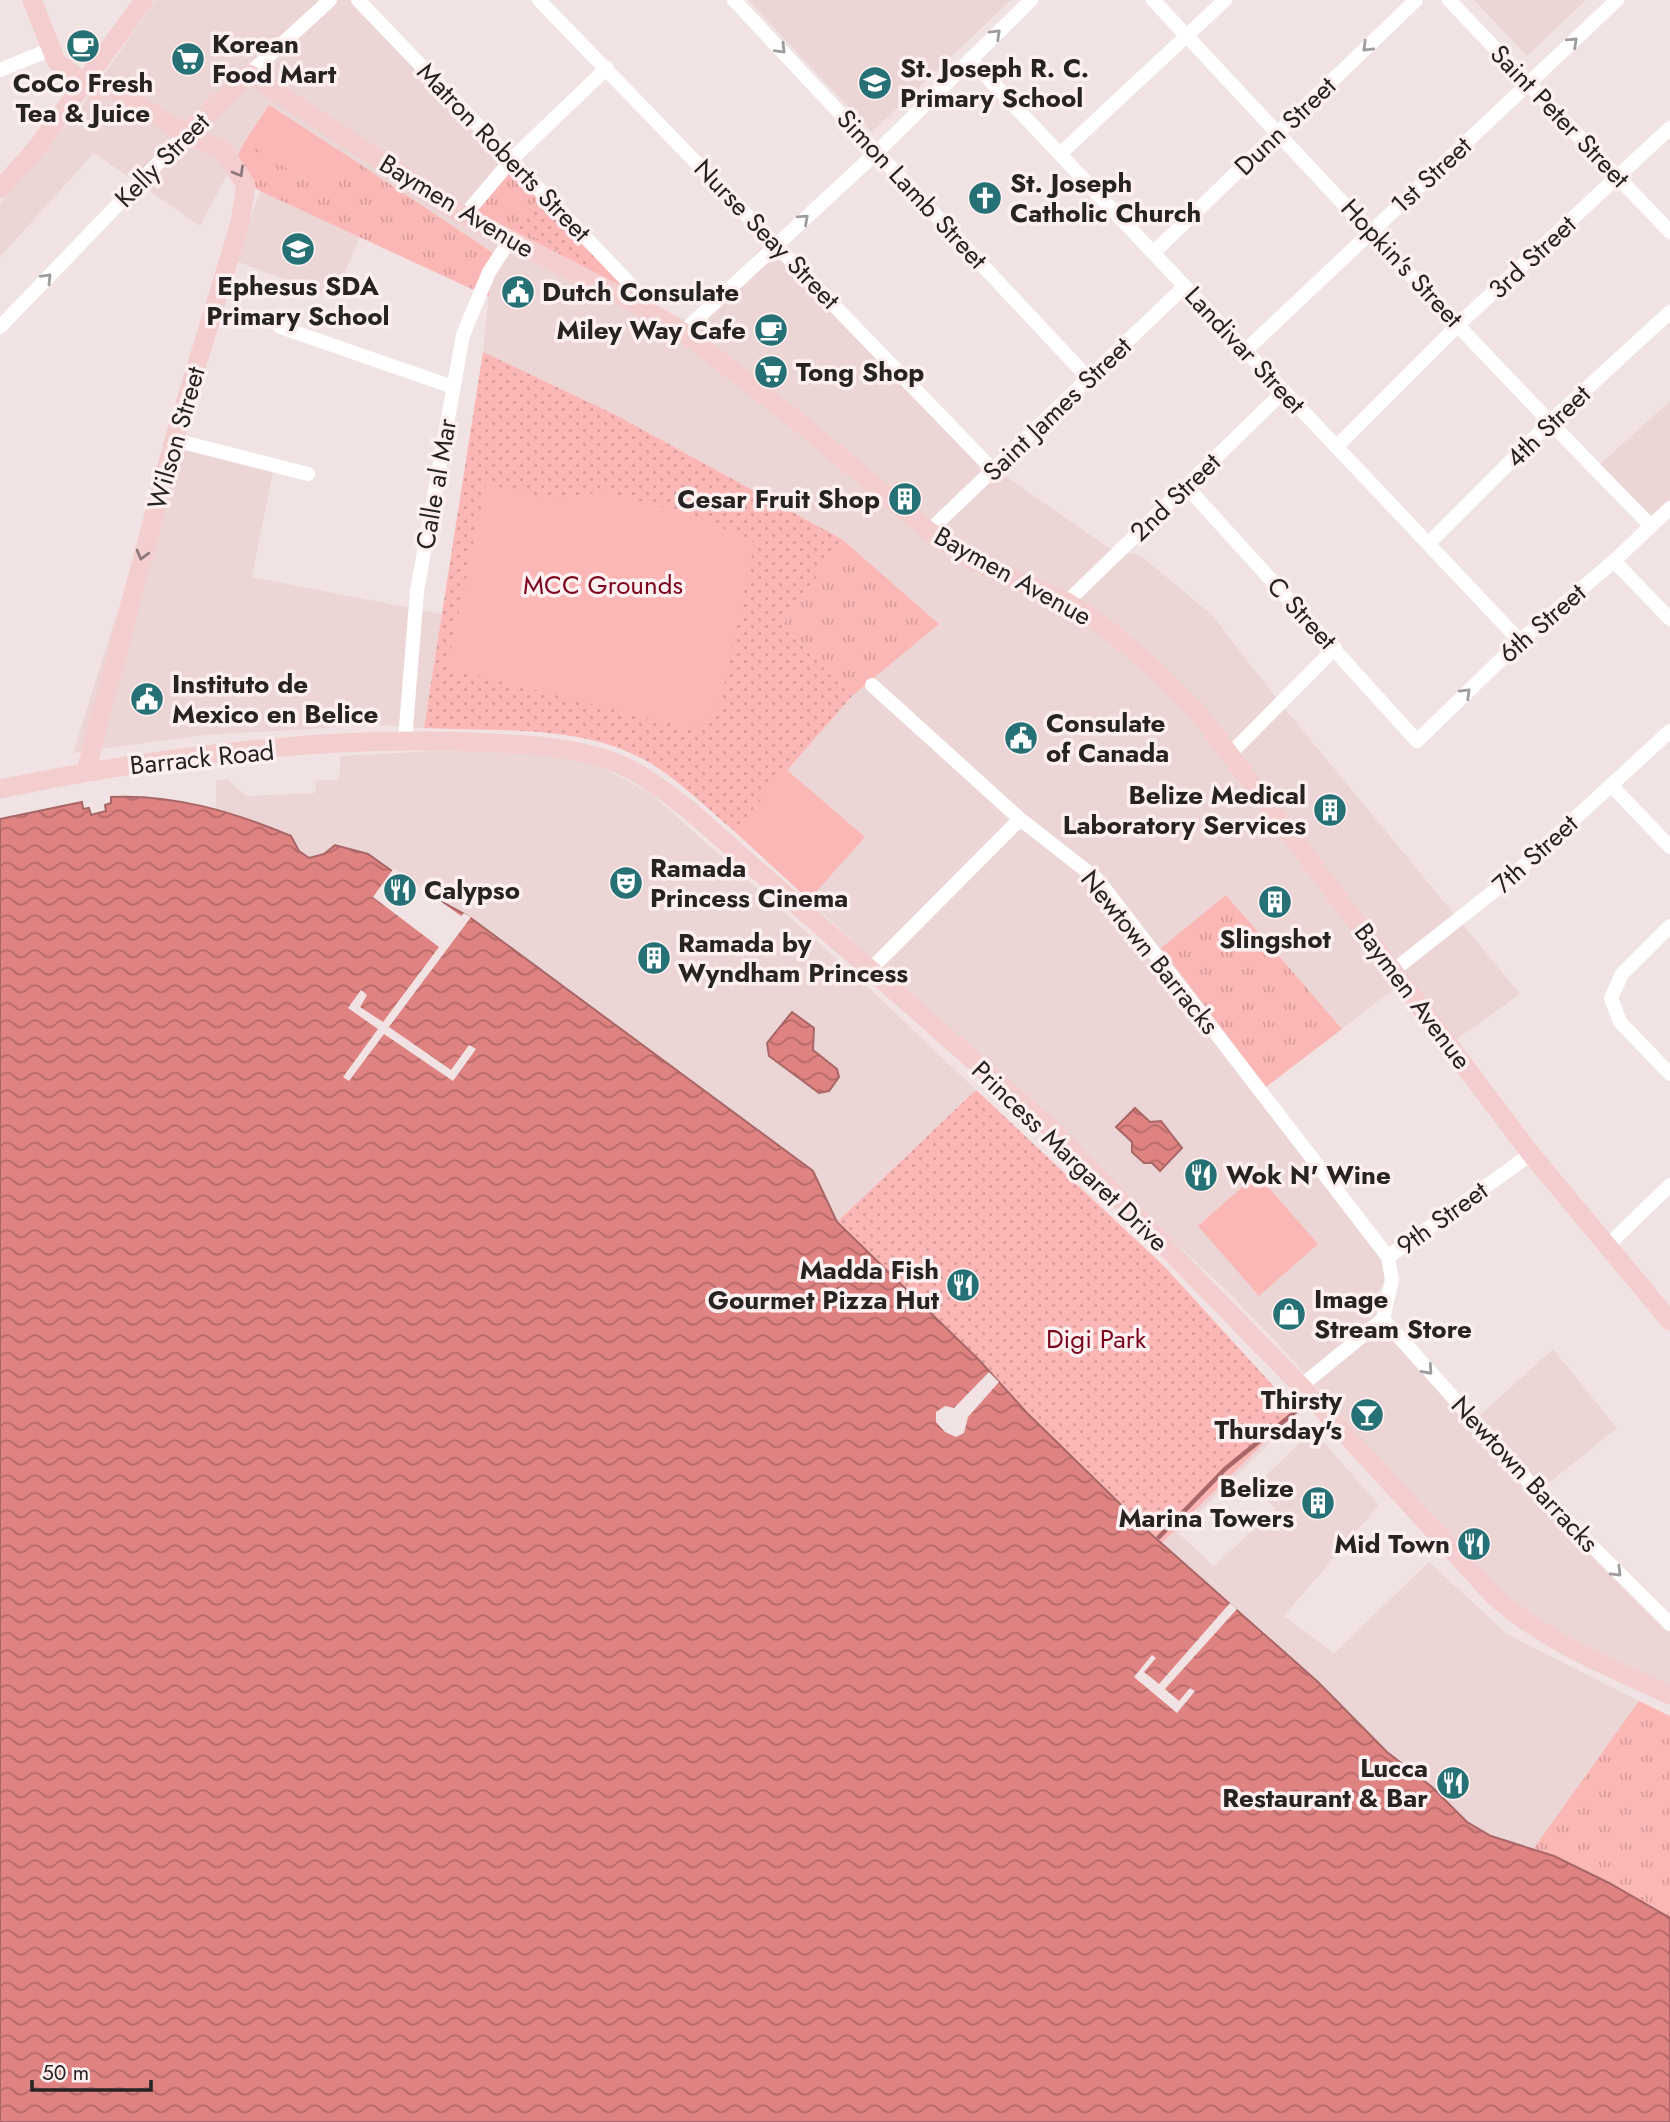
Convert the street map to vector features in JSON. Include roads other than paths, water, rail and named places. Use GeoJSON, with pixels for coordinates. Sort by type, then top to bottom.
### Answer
{"type":"FeatureCollection","features":[{"type":"Feature","properties":{"kind":"main road"},"geometry":{"type":"LineString","coordinates":[[32,0],[49,50]]}},
{"type":"Feature","properties":{"kind":"main road"},"geometry":{"type":"LineString","coordinates":[[0,189],[36,149],[144,0]]}},
{"type":"Feature","properties":{"kind":"main road","name":"Wilson Street"},"geometry":{"type":"LineString","coordinates":[[49,50],[56,61],[85,82],[116,91],[186,134],[224,150],[246,185],[240,223],[174,440],[86,771]]}},
{"type":"Feature","properties":{"kind":"main road","name":"Kelly Street"},"geometry":{"type":"LineString","coordinates":[[186,134],[249,74]]}},
{"type":"Feature","properties":{"kind":"main road","name":"Baymen Avenue"},"geometry":{"type":"LineString","coordinates":[[249,74],[464,216],[644,308],[683,332],[806,428],[929,531],[971,560],[1067,602],[1105,628],[1151,666],[1197,711],[1231,753],[1531,1154],[1605,1247],[1670,1321]]}},
{"type":"Feature","properties":{"kind":"main road","name":"Barrack Road"},"geometry":{"type":"LineString","coordinates":[[0,789],[86,771],[246,752],[405,740]]}},
{"type":"Feature","properties":{"kind":"main road","name":"Princess Margaret Drive"},"geometry":{"type":"LineString","coordinates":[[405,740],[561,747],[629,769],[689,810],[868,972],[1049,1127],[1300,1386],[1468,1571],[1519,1618],[1563,1647],[1664,1687]]}},
{"type":"Feature","properties":{"kind":"street","name":"Kelly Street"},"geometry":{"type":"LineString","coordinates":[[249,74],[330,0]]}},
{"type":"Feature","properties":{"kind":"street","name":"Matron Roberts Street"},"geometry":{"type":"LineString","coordinates":[[358,0],[513,158],[632,286],[644,308]]}},
{"type":"Feature","properties":{"kind":"street","name":"Nurse Seay Street"},"geometry":{"type":"LineString","coordinates":[[539,0],[993,470]]}},
{"type":"Feature","properties":{"kind":"street","name":"Simon Lamb Street"},"geometry":{"type":"LineString","coordinates":[[734,0],[1089,379]]}},
{"type":"Feature","properties":{"kind":"street"},"geometry":{"type":"LineString","coordinates":[[683,332],[878,151],[1031,0]]}},
{"type":"Feature","properties":{"kind":"street","name":"Hopkin's Street"},"geometry":{"type":"LineString","coordinates":[[1153,0],[1460,324],[1549,423],[1651,526]]}},
{"type":"Feature","properties":{"kind":"street"},"geometry":{"type":"LineString","coordinates":[[1061,153],[1225,0]]}},
{"type":"Feature","properties":{"kind":"street","name":"Dunn Street"},"geometry":{"type":"LineString","coordinates":[[1154,252],[1416,0]]}},
{"type":"Feature","properties":{"kind":"street","name":"Saint Peter Street"},"geometry":{"type":"LineString","coordinates":[[1449,0],[1670,232]]}},
{"type":"Feature","properties":{"kind":"street","name":"1st Street"},"geometry":{"type":"LineString","coordinates":[[1246,350],[1617,0]]}},
{"type":"Feature","properties":{"kind":"street"},"geometry":{"type":"LineString","coordinates":[[0,69],[49,50]]}},
{"type":"Feature","properties":{"kind":"street","name":"Landivar Street"},"geometry":{"type":"LineString","coordinates":[[970,59],[1520,640]]}},
{"type":"Feature","properties":{"kind":"street"},"geometry":{"type":"LineString","coordinates":[[464,216],[513,158],[607,68]]}},
{"type":"Feature","properties":{"kind":"street","name":"3rd Street"},"geometry":{"type":"LineString","coordinates":[[1336,447],[1460,324],[1670,128]]}},
{"type":"Feature","properties":{"kind":"street","name":"Kelly Street"},"geometry":{"type":"LineString","coordinates":[[0,327],[186,134]]}},
{"type":"Feature","properties":{"kind":"street","name":"Calle al Mar"},"geometry":{"type":"LineString","coordinates":[[405,740],[417,591],[463,335],[489,272],[509,240]]}},
{"type":"Feature","properties":{"kind":"street","name":"Saint James Street"},"geometry":{"type":"LineString","coordinates":[[929,531],[1185,286]]}},
{"type":"Feature","properties":{"kind":"street","name":"4th Street"},"geometry":{"type":"LineString","coordinates":[[1429,543],[1549,423],[1670,312]]}},
{"type":"Feature","properties":{"kind":"street"},"geometry":{"type":"LineString","coordinates":[[279,327],[453,387]]}},
{"type":"Feature","properties":{"kind":"street","name":"2nd Street"},"geometry":{"type":"LineString","coordinates":[[1067,602],[1284,391]]}},
{"type":"Feature","properties":{"kind":"street"},"geometry":{"type":"LineString","coordinates":[[174,440],[308,474]]}},
{"type":"Feature","properties":{"kind":"street","name":"C Street"},"geometry":{"type":"LineString","coordinates":[[1186,486],[1335,648],[1416,741]]}},
{"type":"Feature","properties":{"kind":"street","name":"6th Street"},"geometry":{"type":"LineString","coordinates":[[1416,741],[1520,640],[1614,561],[1670,508]]}},
{"type":"Feature","properties":{"kind":"street"},"geometry":{"type":"LineString","coordinates":[[1614,561],[1670,620]]}},
{"type":"Feature","properties":{"kind":"street"},"geometry":{"type":"LineString","coordinates":[[1231,753],[1335,648]]}},
{"type":"Feature","properties":{"kind":"street","name":"Newtown Barracks"},"geometry":{"type":"LineString","coordinates":[[872,685],[1020,819],[1098,880],[1388,1257]]}},
{"type":"Feature","properties":{"kind":"street","name":"7th Street"},"geometry":{"type":"LineString","coordinates":[[1394,970],[1508,880],[1670,731]]}},
{"type":"Feature","properties":{"kind":"street"},"geometry":{"type":"LineString","coordinates":[[1611,785],[1670,847]]}},
{"type":"Feature","properties":{"kind":"street"},"geometry":{"type":"LineString","coordinates":[[868,972],[1020,819]]}},
{"type":"Feature","properties":{"kind":"street"},"geometry":{"type":"LineString","coordinates":[[1670,926],[1622,974],[1611,998],[1620,1022],[1670,1073]]}},
{"type":"Feature","properties":{"kind":"street","name":"9th Street"},"geometry":{"type":"LineString","coordinates":[[1383,1319],[1392,1280],[1388,1257],[1531,1154]]}},
{"type":"Feature","properties":{"kind":"street"},"geometry":{"type":"LineString","coordinates":[[1605,1247],[1670,1185]]}},
{"type":"Feature","properties":{"kind":"street"},"geometry":{"type":"LineString","coordinates":[[1300,1386],[1383,1319]]}},
{"type":"Feature","properties":{"kind":"street","name":"Newtown Barracks"},"geometry":{"type":"LineString","coordinates":[[1383,1319],[1535,1489],[1670,1624]]}},
{"type":"Feature","properties":{"kind":"water"},"geometry":{"type":"Polygon","coordinates":[[[111,797],[158,798],[226,812],[291,836],[299,851],[309,858],[324,854],[335,845],[368,854],[413,886],[468,916],[813,1171],[837,1222],[979,1360],[1027,1413],[1151,1534],[1318,1682],[1387,1752],[1432,1787],[1467,1822],[1491,1836],[1554,1856],[1609,1883],[1670,1918],[1670,2122],[0,2122],[0,819],[82,802],[83,809],[89,808],[91,815],[106,811],[105,805],[111,803],[111,797]]]}},
{"type":"Feature","properties":{"kind":"water"},"geometry":{"type":"Polygon","coordinates":[[[792,1012],[814,1028],[813,1050],[837,1069],[839,1077],[829,1091],[819,1093],[769,1056],[767,1043],[792,1012]]]}},
{"type":"Feature","properties":{"kind":"water"},"geometry":{"type":"Polygon","coordinates":[[[1135,1108],[1150,1122],[1161,1121],[1182,1148],[1160,1171],[1152,1163],[1144,1163],[1132,1152],[1132,1142],[1116,1127],[1135,1108]]]}},
{"type":"Feature","properties":{"kind":"waterway"},"geometry":{"type":"LineString","coordinates":[[1159,1537],[1225,1469],[1295,1412]]}},
{"type":"Feature","properties":{"kind":"place","name":"CoCo Fresh Tea & Juice"},"geometry":{"type":"Point","coordinates":[83,46]}},
{"type":"Feature","properties":{"kind":"place","name":"Korean Food Mart"},"geometry":{"type":"Point","coordinates":[188,59]}},
{"type":"Feature","properties":{"kind":"place","name":"St. Joseph R. C. Primary School"},"geometry":{"type":"Point","coordinates":[875,83]}},
{"type":"Feature","properties":{"kind":"place","name":"St. Joseph Catholic Church"},"geometry":{"type":"Point","coordinates":[985,198]}},
{"type":"Feature","properties":{"kind":"place","name":"Ephesus SDA Primary School"},"geometry":{"type":"Point","coordinates":[298,249]}},
{"type":"Feature","properties":{"kind":"place","name":"Dutch Consulate"},"geometry":{"type":"Point","coordinates":[518,292]}},
{"type":"Feature","properties":{"kind":"place","name":"Miley Way Cafe"},"geometry":{"type":"Point","coordinates":[771,330]}},
{"type":"Feature","properties":{"kind":"place","name":"Tong Shop"},"geometry":{"type":"Point","coordinates":[771,372]}},
{"type":"Feature","properties":{"kind":"place","name":"Cesar Fruit Shop"},"geometry":{"type":"Point","coordinates":[905,499]}},
{"type":"Feature","properties":{"kind":"place","name":"Instituto de Mexico en Belice"},"geometry":{"type":"Point","coordinates":[147,699]}},
{"type":"Feature","properties":{"kind":"place","name":"Consulate of Canada"},"geometry":{"type":"Point","coordinates":[1021,738]}},
{"type":"Feature","properties":{"kind":"place","name":"Belize Medical Laboratory Services"},"geometry":{"type":"Point","coordinates":[1330,810]}},
{"type":"Feature","properties":{"kind":"place","name":"Ramada Princess Cinema"},"geometry":{"type":"Point","coordinates":[626,883]}},
{"type":"Feature","properties":{"kind":"place","name":"Calypso"},"geometry":{"type":"Point","coordinates":[400,890]}},
{"type":"Feature","properties":{"kind":"place","name":"Slingshot"},"geometry":{"type":"Point","coordinates":[1275,902]}},
{"type":"Feature","properties":{"kind":"place","name":"Ramada by Wyndham Princess"},"geometry":{"type":"Point","coordinates":[654,958]}},
{"type":"Feature","properties":{"kind":"place","name":"Wok N' Wine"},"geometry":{"type":"Point","coordinates":[1201,1175]}},
{"type":"Feature","properties":{"kind":"place","name":"Madda Fish Gourmet Pizza Hut"},"geometry":{"type":"Point","coordinates":[963,1285]}},
{"type":"Feature","properties":{"kind":"place","name":"Image Stream Store"},"geometry":{"type":"Point","coordinates":[1289,1314]}},
{"type":"Feature","properties":{"kind":"place","name":"Thirsty Thursday's"},"geometry":{"type":"Point","coordinates":[1367,1415]}},
{"type":"Feature","properties":{"kind":"place","name":"Belize Marina Towers"},"geometry":{"type":"Point","coordinates":[1318,1503]}},
{"type":"Feature","properties":{"kind":"place","name":"Mid Town"},"geometry":{"type":"Point","coordinates":[1474,1544]}},
{"type":"Feature","properties":{"kind":"place","name":"Lucca Restaurant & Bar"},"geometry":{"type":"Point","coordinates":[1453,1783]}},
{"type":"Feature","properties":{"kind":"park label","name":"MCC Grounds"},"geometry":{"type":"Point","coordinates":[603,585]}},
{"type":"Feature","properties":{"kind":"park label","name":"Digi Park"},"geometry":{"type":"Point","coordinates":[1096,1339]}}]}
